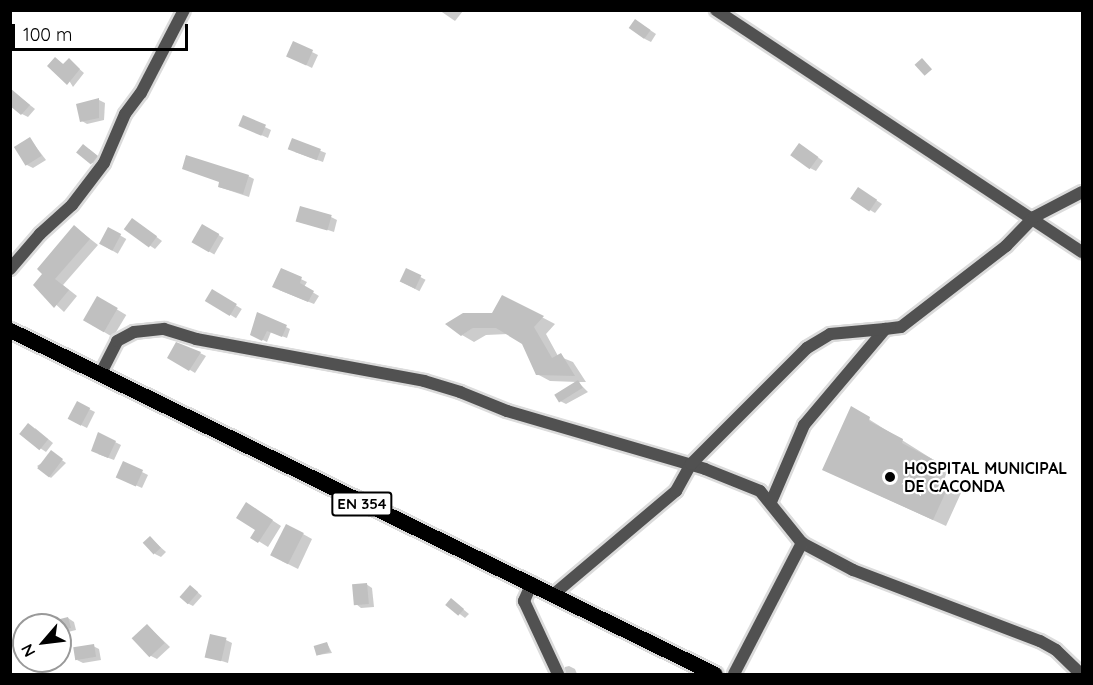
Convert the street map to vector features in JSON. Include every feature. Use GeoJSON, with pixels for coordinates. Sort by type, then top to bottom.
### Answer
{"type":"FeatureCollection","features":[{"type":"Feature","properties":{"kind":"main road","name":"EN 354"},"geometry":{"type":"LineString","coordinates":[[10,330],[428,537],[554,594],[715,675]]}},
{"type":"Feature","properties":{"kind":"street"},"geometry":{"type":"LineString","coordinates":[[10,269],[40,234],[72,205],[104,163],[125,114],[152,75],[184,10]]}},
{"type":"Feature","properties":{"kind":"street"},"geometry":{"type":"LineString","coordinates":[[716,10],[1034,217],[1083,252]]}},
{"type":"Feature","properties":{"kind":"street"},"geometry":{"type":"LineString","coordinates":[[554,594],[662,505],[685,480],[691,464],[807,348],[830,334],[901,327],[1006,246],[1034,217],[1083,192]]}},
{"type":"Feature","properties":{"kind":"street"},"geometry":{"type":"LineString","coordinates":[[100,375],[117,341],[134,332],[164,328],[270,354],[424,381],[507,411],[691,464],[760,491],[802,543],[853,570],[1040,641],[1056,650],[1081,675]]}},
{"type":"Feature","properties":{"kind":"street"},"geometry":{"type":"LineString","coordinates":[[771,502],[804,425],[885,329]]}},
{"type":"Feature","properties":{"kind":"street"},"geometry":{"type":"LineString","coordinates":[[734,675],[802,543]]}},
{"type":"Feature","properties":{"kind":"street"},"geometry":{"type":"LineString","coordinates":[[532,584],[524,601],[558,675]]}},
{"type":"Feature","properties":{"kind":"building"},"geometry":{"type":"Polygon","coordinates":[[[635,19],[651,30],[644,39],[629,28],[635,19]]]}},
{"type":"Feature","properties":{"kind":"building"},"geometry":{"type":"Polygon","coordinates":[[[293,41],[313,50],[306,65],[286,57],[293,41]]]}},
{"type":"Feature","properties":{"kind":"building"},"geometry":{"type":"Polygon","coordinates":[[[55,57],[63,64],[69,58],[80,69],[67,85],[47,66],[55,57]]]}},
{"type":"Feature","properties":{"kind":"building"},"geometry":{"type":"Polygon","coordinates":[[[922,58],[932,69],[925,76],[915,65],[922,58]]]}},
{"type":"Feature","properties":{"kind":"building"},"geometry":{"type":"Polygon","coordinates":[[[10,88],[30,105],[21,115],[10,106],[10,88]]]}},
{"type":"Feature","properties":{"kind":"building"},"geometry":{"type":"Polygon","coordinates":[[[99,98],[99,118],[80,122],[76,104],[99,98]]]}},
{"type":"Feature","properties":{"kind":"building"},"geometry":{"type":"Polygon","coordinates":[[[243,115],[266,125],[261,136],[238,126],[243,115]]]}},
{"type":"Feature","properties":{"kind":"building"},"geometry":{"type":"Polygon","coordinates":[[[30,137],[42,156],[26,166],[14,147],[30,137]]]}},
{"type":"Feature","properties":{"kind":"building"},"geometry":{"type":"Polygon","coordinates":[[[292,138],[321,149],[317,160],[288,149],[292,138]]]}},
{"type":"Feature","properties":{"kind":"building"},"geometry":{"type":"Polygon","coordinates":[[[799,143],[818,157],[810,169],[790,155],[799,143]]]}},
{"type":"Feature","properties":{"kind":"building"},"geometry":{"type":"Polygon","coordinates":[[[83,144],[98,156],[91,165],[76,153],[83,144]]]}},
{"type":"Feature","properties":{"kind":"building"},"geometry":{"type":"Polygon","coordinates":[[[186,155],[249,175],[243,194],[218,187],[219,182],[182,169],[186,155]]]}},
{"type":"Feature","properties":{"kind":"building"},"geometry":{"type":"Polygon","coordinates":[[[858,187],[877,200],[869,211],[850,199],[858,187]]]}},
{"type":"Feature","properties":{"kind":"building"},"geometry":{"type":"Polygon","coordinates":[[[300,206],[332,215],[327,230],[296,221],[300,206]]]}},
{"type":"Feature","properties":{"kind":"building"},"geometry":{"type":"Polygon","coordinates":[[[132,218],[157,236],[149,248],[124,229],[132,218]]]}},
{"type":"Feature","properties":{"kind":"building"},"geometry":{"type":"Polygon","coordinates":[[[202,224],[219,234],[209,252],[192,242],[202,224]]]}},
{"type":"Feature","properties":{"kind":"building"},"geometry":{"type":"Polygon","coordinates":[[[74,225],[90,239],[55,279],[69,290],[54,308],[33,285],[42,274],[37,269],[74,225]]]}},
{"type":"Feature","properties":{"kind":"building"},"geometry":{"type":"Polygon","coordinates":[[[108,227],[121,234],[112,251],[99,244],[108,227]]]}},
{"type":"Feature","properties":{"kind":"building"},"geometry":{"type":"Polygon","coordinates":[[[281,268],[302,277],[300,283],[314,291],[308,302],[272,287],[281,268]]]}},
{"type":"Feature","properties":{"kind":"building"},"geometry":{"type":"Polygon","coordinates":[[[406,268],[421,275],[415,289],[400,282],[406,268]]]}},
{"type":"Feature","properties":{"kind":"building"},"geometry":{"type":"Polygon","coordinates":[[[212,289],[237,304],[230,316],[205,301],[212,289]]]}},
{"type":"Feature","properties":{"kind":"building"},"geometry":{"type":"Polygon","coordinates":[[[502,295],[544,316],[534,327],[552,358],[561,353],[575,376],[536,375],[522,344],[496,328],[473,328],[461,336],[445,324],[463,313],[492,313],[502,295]]]}},
{"type":"Feature","properties":{"kind":"building"},"geometry":{"type":"Polygon","coordinates":[[[97,296],[118,308],[104,332],[83,320],[97,296]]]}},
{"type":"Feature","properties":{"kind":"building"},"geometry":{"type":"Polygon","coordinates":[[[257,312],[287,325],[282,337],[267,331],[262,341],[250,335],[257,312]]]}},
{"type":"Feature","properties":{"kind":"building"},"geometry":{"type":"Polygon","coordinates":[[[176,342],[201,352],[189,371],[167,358],[176,342]]]}},
{"type":"Feature","properties":{"kind":"building"},"geometry":{"type":"Polygon","coordinates":[[[578,380],[583,388],[559,402],[554,395],[578,380]]]}},
{"type":"Feature","properties":{"kind":"building"},"geometry":{"type":"Polygon","coordinates":[[[77,401],[90,408],[81,426],[68,419],[77,401]]]}},
{"type":"Feature","properties":{"kind":"building"},"geometry":{"type":"Polygon","coordinates":[[[851,406],[870,417],[869,421],[903,439],[902,443],[936,461],[931,475],[949,485],[933,520],[822,470],[851,406]]]}},
{"type":"Feature","properties":{"kind":"building"},"geometry":{"type":"Polygon","coordinates":[[[28,423],[48,439],[39,450],[19,434],[28,423]]]}},
{"type":"Feature","properties":{"kind":"building"},"geometry":{"type":"Polygon","coordinates":[[[98,432],[116,441],[108,458],[91,451],[98,432]]]}},
{"type":"Feature","properties":{"kind":"building"},"geometry":{"type":"Polygon","coordinates":[[[51,450],[63,459],[49,477],[37,468],[51,450]]]}},
{"type":"Feature","properties":{"kind":"building"},"geometry":{"type":"Polygon","coordinates":[[[123,461],[143,470],[136,486],[116,477],[123,461]]]}},
{"type":"Feature","properties":{"kind":"building"},"geometry":{"type":"Polygon","coordinates":[[[246,502],[273,520],[258,543],[250,538],[255,530],[236,518],[246,502]]]}},
{"type":"Feature","properties":{"kind":"building"},"geometry":{"type":"Polygon","coordinates":[[[286,524],[304,533],[288,564],[270,555],[286,524]]]}},
{"type":"Feature","properties":{"kind":"building"},"geometry":{"type":"Polygon","coordinates":[[[150,536],[161,548],[154,555],[143,543],[150,536]]]}},
{"type":"Feature","properties":{"kind":"building"},"geometry":{"type":"Polygon","coordinates":[[[367,583],[369,604],[354,605],[352,584],[367,583]]]}},
{"type":"Feature","properties":{"kind":"building"},"geometry":{"type":"Polygon","coordinates":[[[190,585],[198,592],[188,604],[180,597],[190,585]]]}},
{"type":"Feature","properties":{"kind":"building"},"geometry":{"type":"Polygon","coordinates":[[[451,598],[464,609],[458,616],[445,605],[451,598]]]}},
{"type":"Feature","properties":{"kind":"building"},"geometry":{"type":"Polygon","coordinates":[[[147,624],[165,643],[149,657],[132,638],[147,624]]]}},
{"type":"Feature","properties":{"kind":"building"},"geometry":{"type":"Polygon","coordinates":[[[210,634],[227,638],[221,661],[205,657],[210,634]]]}},
{"type":"Feature","properties":{"kind":"building"},"geometry":{"type":"Polygon","coordinates":[[[327,642],[330,652],[317,656],[314,646],[327,642]]]}},
{"type":"Feature","properties":{"kind":"building"},"geometry":{"type":"Polygon","coordinates":[[[94,644],[96,657],[75,660],[73,647],[94,644]]]}},
{"type":"Feature","properties":{"kind":"place","name":"HOSPITAL MUNICIPAL DE CACONDA"},"geometry":{"type":"Point","coordinates":[890,477]}}]}
